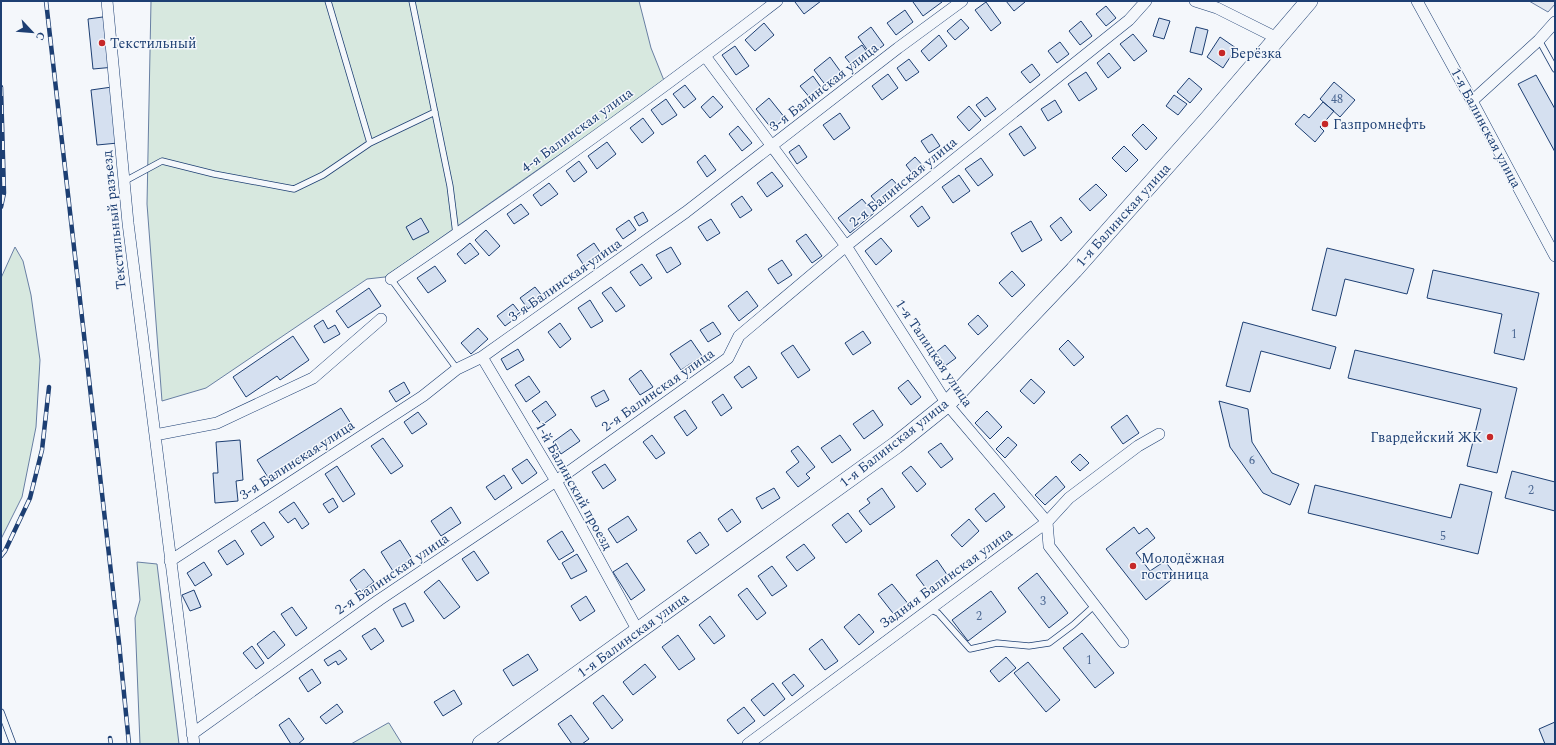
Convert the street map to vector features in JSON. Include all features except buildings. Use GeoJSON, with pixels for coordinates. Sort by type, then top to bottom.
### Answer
{"type":"FeatureCollection","features":[{"type":"Feature","properties":{"kind":"main road","name":"1-я Балинская улица"},"geometry":{"type":"LineString","coordinates":[[481,744],[896,445],[947,404],[1074,270],[1209,118],[1309,1]]}},
{"type":"Feature","properties":{"kind":"street","name":"Текстильный разъезд"},"geometry":{"type":"LineString","coordinates":[[107,1],[128,223],[193,739]]}},
{"type":"Feature","properties":{"kind":"street","name":"4-я Балинская улица"},"geometry":{"type":"LineString","coordinates":[[391,279],[456,235],[705,56],[777,1]]}},
{"type":"Feature","properties":{"kind":"street","name":"3-я Балинская улица"},"geometry":{"type":"LineString","coordinates":[[170,561],[423,396],[457,369],[482,357],[686,212],[898,48],[962,1]]}},
{"type":"Feature","properties":{"kind":"street","name":"2-я Балинская улица"},"geometry":{"type":"LineString","coordinates":[[193,739],[379,600],[556,481],[728,358],[739,336],[846,246],[1129,20],[1146,1]]}},
{"type":"Feature","properties":{"kind":"street"},"geometry":{"type":"LineString","coordinates":[[1195,1],[1213,4],[1277,38]]}},
{"type":"Feature","properties":{"kind":"street","name":"1-я Балинская улица"},"geometry":{"type":"LineString","coordinates":[[1417,1],[1472,100],[1555,256]]}},
{"type":"Feature","properties":{"kind":"street"},"geometry":{"type":"LineString","coordinates":[[1472,100],[1539,40],[1555,22]]}},
{"type":"Feature","properties":{"kind":"street","name":"1-я Талицкая улица"},"geometry":{"type":"LineString","coordinates":[[705,56],[771,147],[846,246],[947,404],[1047,522]]}},
{"type":"Feature","properties":{"kind":"street"},"geometry":{"type":"LineString","coordinates":[[155,435],[217,423],[313,378],[381,319]]}},
{"type":"Feature","properties":{"kind":"street","name":"1-й Балинский проезд"},"geometry":{"type":"LineString","coordinates":[[482,357],[556,481],[638,631]]}},
{"type":"Feature","properties":{"kind":"street","name":"Задняя Балинская улица"},"geometry":{"type":"LineString","coordinates":[[748,744],[1047,522],[1069,498],[1138,446],[1160,434]]}},
{"type":"Feature","properties":{"kind":"street"},"geometry":{"type":"LineString","coordinates":[[1047,522],[1049,546],[1123,642]]}},
{"type":"Feature","properties":{"kind":"lane"},"geometry":{"type":"LineString","coordinates":[[328,1],[370,143]]}},
{"type":"Feature","properties":{"kind":"lane"},"geometry":{"type":"LineString","coordinates":[[412,1],[450,186],[456,235]]}},
{"type":"Feature","properties":{"kind":"lane"},"geometry":{"type":"LineString","coordinates":[[1539,40],[1555,69]]}},
{"type":"Feature","properties":{"kind":"lane"},"geometry":{"type":"LineString","coordinates":[[125,181],[162,161],[214,174],[294,188],[323,175],[370,143],[435,112]]}},
{"type":"Feature","properties":{"kind":"lane"},"geometry":{"type":"LineString","coordinates":[[391,279],[457,369]]}},
{"type":"Feature","properties":{"kind":"lane"},"geometry":{"type":"LineString","coordinates":[[929,609],[938,613],[970,649],[997,644],[1028,646],[1048,643],[1073,625],[1095,605]]}},
{"type":"Feature","properties":{"kind":"lane"},"geometry":{"type":"LineString","coordinates":[[1,712],[14,744]]}},
{"type":"Feature","properties":{"kind":"shaded area"},"geometry":{"type":"Polygon","coordinates":[[[151,1],[639,1],[651,48],[665,83],[543,166],[385,277],[367,279],[206,388],[162,401],[147,204],[151,1]]]}},
{"type":"Feature","properties":{"kind":"shaded area"},"geometry":{"type":"Polygon","coordinates":[[[1529,1],[1555,1],[1555,4],[1548,12],[1529,1]]]}},
{"type":"Feature","properties":{"kind":"shaded area"},"geometry":{"type":"Polygon","coordinates":[[[15,247],[23,261],[31,295],[40,360],[36,427],[22,497],[1,539],[1,278],[15,247]]]}},
{"type":"Feature","properties":{"kind":"shaded area"},"geometry":{"type":"Polygon","coordinates":[[[137,562],[157,564],[179,744],[140,744],[135,618],[140,600],[137,562]]]}},
{"type":"Feature","properties":{"kind":"shaded area"},"geometry":{"type":"Polygon","coordinates":[[[388,723],[402,744],[351,744],[388,723]]]}},
{"type":"Feature","properties":{"kind":"railway"},"geometry":{"type":"LineString","coordinates":[[46,1],[119,643],[129,744]]}},
{"type":"Feature","properties":{"kind":"railway"},"geometry":{"type":"LineString","coordinates":[[1,87],[4,193],[1,207]]}},
{"type":"Feature","properties":{"kind":"railway"},"geometry":{"type":"LineString","coordinates":[[1,556],[5,551],[30,498],[42,450],[49,387]]}},
{"type":"Feature","properties":{"kind":"railway"},"geometry":{"type":"LineString","coordinates":[[110,738],[111,744]]}},
{"type":"Feature","properties":{"kind":"place","name":"Текстильный"},"geometry":{"type":"Point","coordinates":[102,43]}},
{"type":"Feature","properties":{"kind":"place","name":"Берёзка"},"geometry":{"type":"Point","coordinates":[1222,53]}},
{"type":"Feature","properties":{"kind":"place","name":"Газпромнефть"},"geometry":{"type":"Point","coordinates":[1325,124]}},
{"type":"Feature","properties":{"kind":"place","name":"Гвардейский ЖК"},"geometry":{"type":"Point","coordinates":[1490,437]}},
{"type":"Feature","properties":{"kind":"place","name":"Молодёжная гостиница"},"geometry":{"type":"Point","coordinates":[1133,566]}}]}
